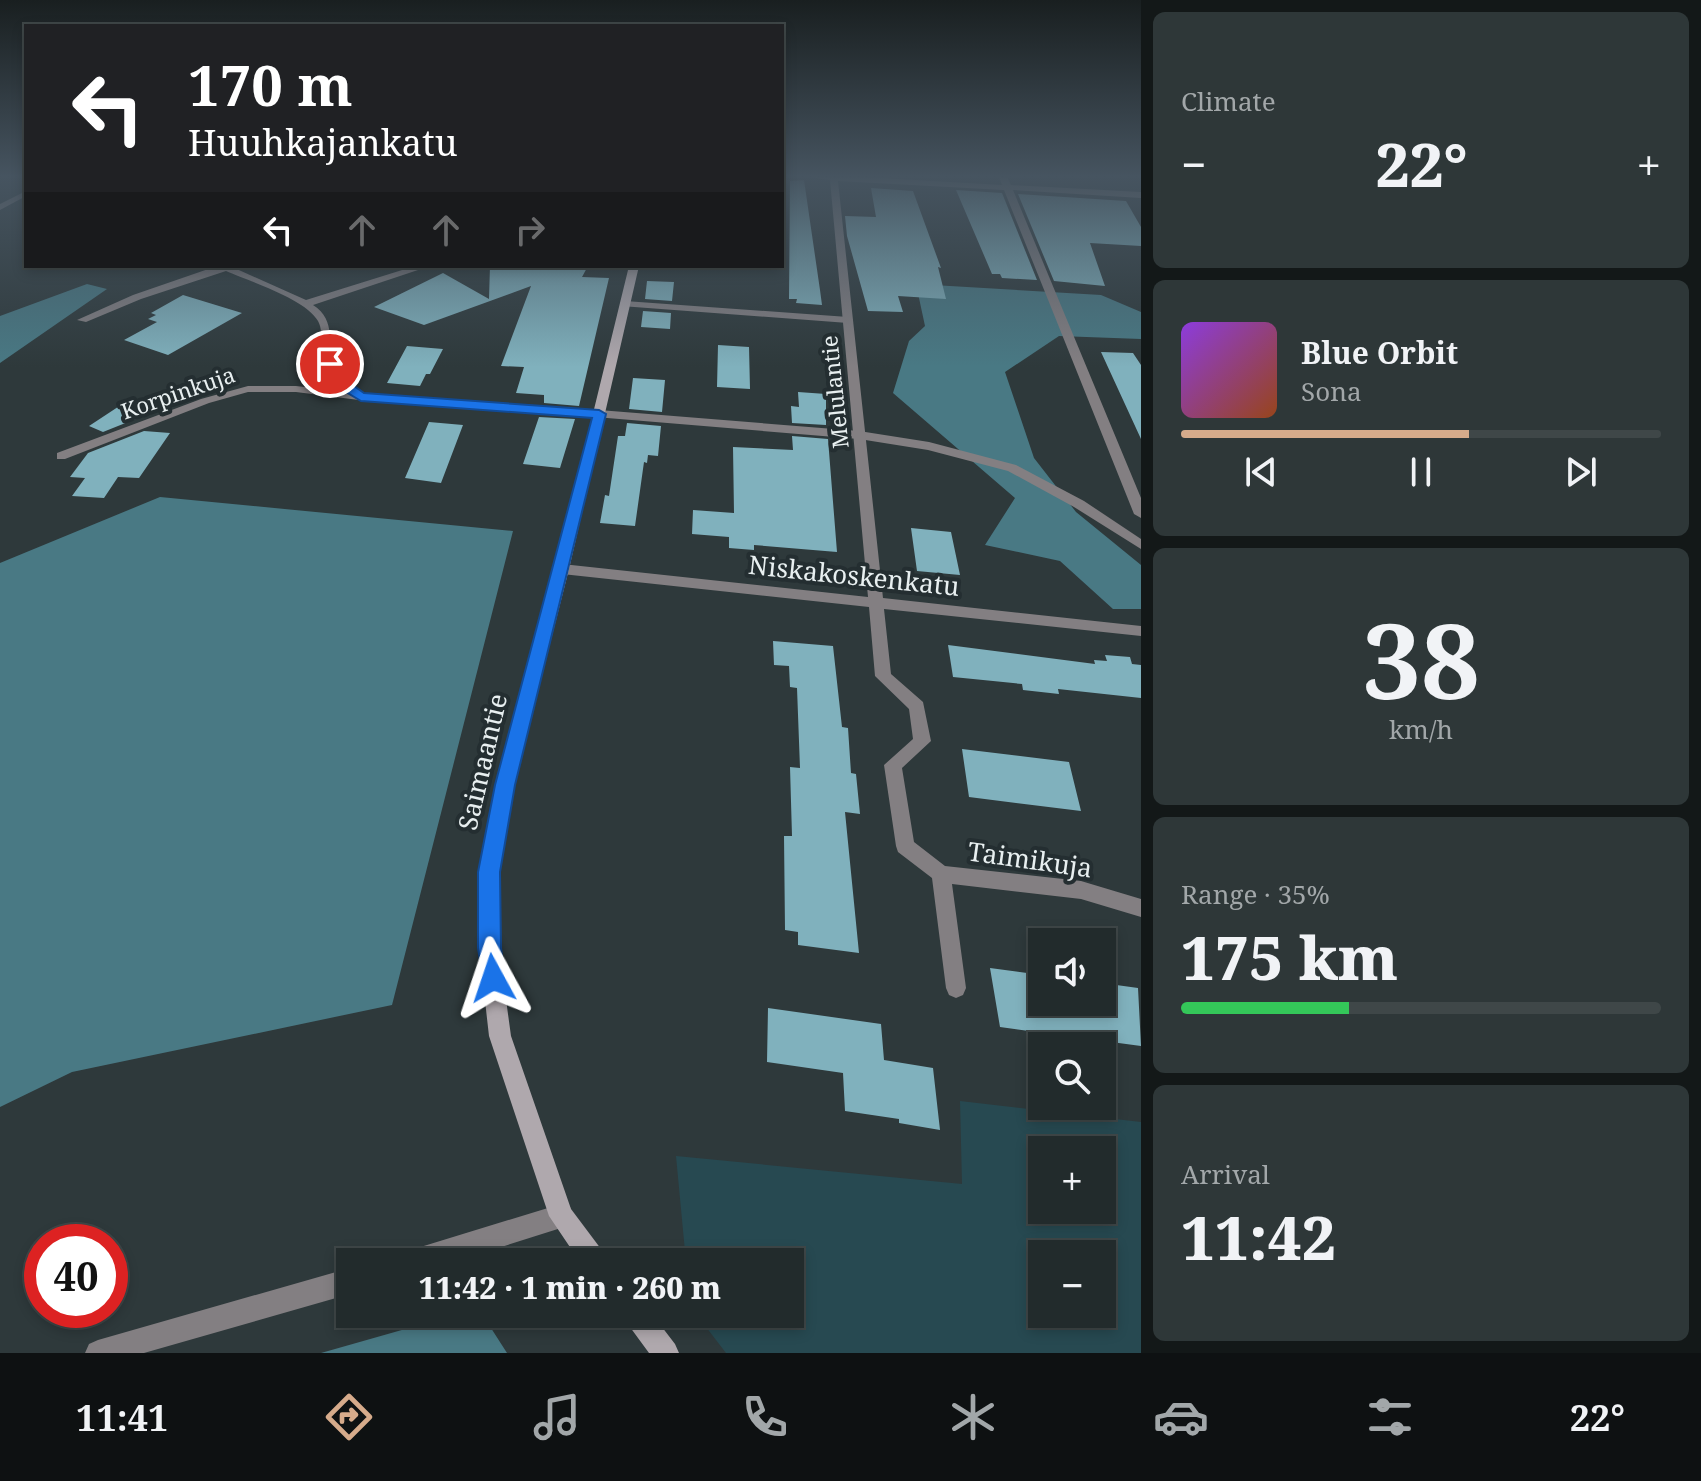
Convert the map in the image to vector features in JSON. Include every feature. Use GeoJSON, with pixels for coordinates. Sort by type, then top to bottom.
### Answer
{"type":"FeatureCollection","features":[{"type":"Feature","properties":{"kind":"street","name":"Melulantie"},"geometry":{"type":"LineString","coordinates":[[840,240],[875,603]]}},
{"type":"Feature","properties":{"kind":"street"},"geometry":{"type":"LineString","coordinates":[[1029,240],[1141,514]]}},
{"type":"Feature","properties":{"kind":"street"},"geometry":{"type":"LineString","coordinates":[[82,320],[221,268]]}},
{"type":"Feature","properties":{"kind":"street"},"geometry":{"type":"LineString","coordinates":[[226,268],[308,303],[321,316],[329,338],[330,364],[346,386],[361,397]]}},
{"type":"Feature","properties":{"kind":"street"},"geometry":{"type":"LineString","coordinates":[[308,303],[419,268]]}},
{"type":"Feature","properties":{"kind":"street","name":"Saimaantie"},"geometry":{"type":"LineString","coordinates":[[585,1248],[561,1216],[500,1036],[489,948],[489,872],[505,785],[562,569],[634,268]]}},
{"type":"Feature","properties":{"kind":"street"},"geometry":{"type":"LineString","coordinates":[[625,304],[848,320]]}},
{"type":"Feature","properties":{"kind":"street","name":"Korpinkuja"},"geometry":{"type":"LineString","coordinates":[[61,456],[205,401],[248,389],[296,389],[361,397],[859,435],[929,446],[1012,468],[1079,504],[1141,545]]}},
{"type":"Feature","properties":{"kind":"street","name":"Niskakoskenkatu"},"geometry":{"type":"LineString","coordinates":[[562,569],[1141,631]]}},
{"type":"Feature","properties":{"kind":"street","name":"Taimikuja"},"geometry":{"type":"LineString","coordinates":[[875,603],[883,676],[917,706],[922,741],[893,765],[905,846],[941,874],[1081,890],[1141,908]]}},
{"type":"Feature","properties":{"kind":"street"},"geometry":{"type":"LineString","coordinates":[[941,874],[956,988]]}},
{"type":"Feature","properties":{"kind":"street"},"geometry":{"type":"LineString","coordinates":[[463,1248],[561,1216]]}},
{"type":"Feature","properties":{"kind":"street"},"geometry":{"type":"LineString","coordinates":[[98,1353],[336,1285]]}},
{"type":"Feature","properties":{"kind":"street"},"geometry":{"type":"LineString","coordinates":[[647,1328],[666,1353]]}},
{"type":"Feature","properties":{"kind":"shaded area"},"geometry":{"type":"Polygon","coordinates":[[[87,284],[107,289],[0,363],[0,316],[87,284]]]}},
{"type":"Feature","properties":{"kind":"shaded area"},"geometry":{"type":"Polygon","coordinates":[[[916,284],[1101,295],[1141,312],[1141,339],[1059,336],[1005,372],[1034,458],[1076,512],[1141,565],[1141,609],[1113,609],[1060,561],[985,545],[1015,498],[893,393],[909,341],[925,326],[916,284]]]}},
{"type":"Feature","properties":{"kind":"shaded area"},"geometry":{"type":"Polygon","coordinates":[[[160,497],[513,531],[392,1005],[72,1072],[0,1107],[0,563],[160,497]]]}},
{"type":"Feature","properties":{"kind":"shaded area"},"geometry":{"type":"Polygon","coordinates":[[[960,1101],[1028,1109],[1028,1120],[1116,1119],[1141,1122],[1141,1353],[726,1353],[707,1328],[804,1328],[804,1248],[685,1248],[676,1156],[962,1184],[960,1101]]]}},
{"type":"Feature","properties":{"kind":"shaded area"},"geometry":{"type":"Polygon","coordinates":[[[409,1328],[491,1328],[507,1353],[321,1353],[409,1328]]]}},
{"type":"Feature","properties":{"kind":"building"},"geometry":{"type":"Polygon","coordinates":[[[789,240],[813,240],[822,305],[796,303],[797,299],[789,299],[789,240]]]}},
{"type":"Feature","properties":{"kind":"building"},"geometry":{"type":"Polygon","coordinates":[[[848,240],[931,240],[941,268],[938,267],[946,299],[898,296],[903,312],[868,311],[848,240]]]}},
{"type":"Feature","properties":{"kind":"building"},"geometry":{"type":"Polygon","coordinates":[[[977,240],[1021,240],[1037,280],[1002,278],[1000,274],[992,274],[977,240]]]}},
{"type":"Feature","properties":{"kind":"building"},"geometry":{"type":"Polygon","coordinates":[[[1037,240],[1141,240],[1141,246],[1090,243],[1105,286],[1054,281],[1037,240]]]}},
{"type":"Feature","properties":{"kind":"building"},"geometry":{"type":"Polygon","coordinates":[[[490,268],[587,268],[582,277],[609,278],[579,406],[544,403],[544,395],[516,393],[524,367],[501,366],[531,286],[424,325],[374,307],[443,273],[489,299],[490,268]]]}},
{"type":"Feature","properties":{"kind":"building"},"geometry":{"type":"Polygon","coordinates":[[[647,281],[674,282],[672,301],[645,299],[647,281]]]}},
{"type":"Feature","properties":{"kind":"building"},"geometry":{"type":"Polygon","coordinates":[[[183,295],[242,313],[168,355],[124,340],[157,322],[148,319],[156,315],[151,313],[183,295]]]}},
{"type":"Feature","properties":{"kind":"building"},"geometry":{"type":"Polygon","coordinates":[[[643,311],[671,313],[670,329],[641,327],[643,311]]]}},
{"type":"Feature","properties":{"kind":"building"},"geometry":{"type":"Polygon","coordinates":[[[718,345],[749,347],[750,389],[717,387],[718,345]]]}},
{"type":"Feature","properties":{"kind":"building"},"geometry":{"type":"Polygon","coordinates":[[[407,346],[443,349],[420,386],[387,383],[407,346]]]}},
{"type":"Feature","properties":{"kind":"building"},"geometry":{"type":"Polygon","coordinates":[[[1101,352],[1133,353],[1141,365],[1141,439],[1101,352]]]}},
{"type":"Feature","properties":{"kind":"building"},"geometry":{"type":"Polygon","coordinates":[[[633,378],[665,380],[662,412],[629,409],[633,378]]]}},
{"type":"Feature","properties":{"kind":"building"},"geometry":{"type":"Polygon","coordinates":[[[798,392],[826,394],[826,425],[792,423],[791,406],[799,407],[798,392]]]}},
{"type":"Feature","properties":{"kind":"building"},"geometry":{"type":"Polygon","coordinates":[[[127,401],[158,410],[103,432],[89,426],[127,401]]]}},
{"type":"Feature","properties":{"kind":"building"},"geometry":{"type":"Polygon","coordinates":[[[539,417],[575,419],[560,468],[523,464],[539,417]]]}},
{"type":"Feature","properties":{"kind":"building"},"geometry":{"type":"Polygon","coordinates":[[[429,422],[463,425],[441,483],[405,478],[429,422]]]}},
{"type":"Feature","properties":{"kind":"building"},"geometry":{"type":"Polygon","coordinates":[[[627,423],[661,426],[658,456],[648,455],[647,463],[644,462],[635,526],[600,523],[605,495],[609,496],[618,436],[625,436],[627,423]]]}},
{"type":"Feature","properties":{"kind":"building"},"geometry":{"type":"Polygon","coordinates":[[[144,431],[170,433],[139,478],[118,477],[104,498],[72,496],[85,478],[70,477],[88,453],[144,431]]]}},
{"type":"Feature","properties":{"kind":"building"},"geometry":{"type":"Polygon","coordinates":[[[792,436],[828,439],[837,552],[754,545],[754,550],[729,548],[729,537],[692,534],[693,510],[734,513],[733,447],[793,450],[792,436]]]}},
{"type":"Feature","properties":{"kind":"building"},"geometry":{"type":"Polygon","coordinates":[[[911,528],[951,532],[960,575],[917,571],[911,528]]]}},
{"type":"Feature","properties":{"kind":"building"},"geometry":{"type":"Polygon","coordinates":[[[773,641],[833,646],[842,727],[848,728],[851,773],[856,774],[860,814],[845,812],[859,953],[798,945],[798,932],[785,930],[784,836],[792,836],[790,767],[800,768],[797,688],[790,687],[789,666],[774,665],[773,641]]]}},
{"type":"Feature","properties":{"kind":"building"},"geometry":{"type":"Polygon","coordinates":[[[948,645],[1095,664],[1094,660],[1107,661],[1105,655],[1130,657],[1132,664],[1141,665],[1141,698],[1058,689],[1059,694],[1023,690],[1022,684],[953,677],[948,645]]]}},
{"type":"Feature","properties":{"kind":"building"},"geometry":{"type":"Polygon","coordinates":[[[962,749],[1069,762],[1081,811],[969,797],[962,749]]]}},
{"type":"Feature","properties":{"kind":"building"},"geometry":{"type":"Polygon","coordinates":[[[990,968],[1028,973],[1028,1016],[1116,1016],[1116,985],[1138,988],[1141,1046],[1116,1043],[1116,1032],[1037,1032],[1000,1027],[990,968]]]}},
{"type":"Feature","properties":{"kind":"building"},"geometry":{"type":"Polygon","coordinates":[[[768,1008],[881,1024],[884,1060],[933,1068],[940,1130],[899,1123],[899,1119],[845,1111],[843,1073],[767,1062],[768,1008]]]}},
{"type":"Feature","properties":{"kind":"route"},"geometry":{"type":"LineString","coordinates":[[330,364],[346,386],[361,397],[599,414],[505,785],[489,872],[489,948],[493,978]]}}]}
